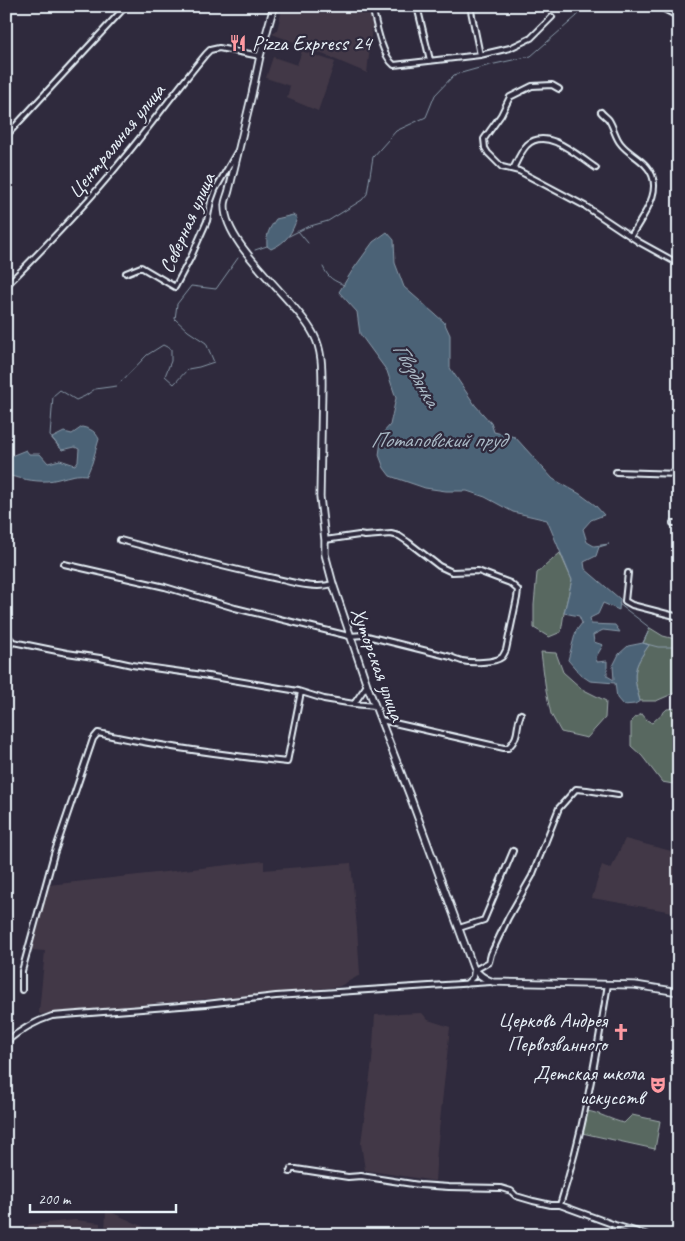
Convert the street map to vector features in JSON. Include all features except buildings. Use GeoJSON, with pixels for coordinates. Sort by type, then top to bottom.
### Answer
{"type":"FeatureCollection","features":[{"type":"Feature","properties":{"kind":"main road","name":"Хуторская улица"},"geometry":{"type":"LineString","coordinates":[[274,6],[260,56],[225,204],[226,214],[234,234],[244,249],[305,320],[316,337],[322,366],[320,497],[325,554],[349,636],[366,685],[381,720],[474,968]]}},
{"type":"Feature","properties":{"kind":"main road"},"geometry":{"type":"LineString","coordinates":[[474,968],[484,979],[493,982],[635,985],[679,992]]}},
{"type":"Feature","properties":{"kind":"street"},"geometry":{"type":"LineString","coordinates":[[6,136],[126,6]]}},
{"type":"Feature","properties":{"kind":"street"},"geometry":{"type":"LineString","coordinates":[[372,6],[379,36],[389,61],[394,65],[480,56],[510,48],[531,38],[552,17]]}},
{"type":"Feature","properties":{"kind":"street"},"geometry":{"type":"LineString","coordinates":[[417,6],[430,60]]}},
{"type":"Feature","properties":{"kind":"street"},"geometry":{"type":"LineString","coordinates":[[470,6],[480,56]]}},
{"type":"Feature","properties":{"kind":"street"},"geometry":{"type":"LineString","coordinates":[[658,6],[679,17]]}},
{"type":"Feature","properties":{"kind":"street","name":"Центральная улица"},"geometry":{"type":"LineString","coordinates":[[6,286],[73,218],[100,187],[210,50],[219,48],[260,56]]}},
{"type":"Feature","properties":{"kind":"street"},"geometry":{"type":"LineString","coordinates":[[559,89],[552,85],[532,86],[510,97],[501,115],[486,136],[484,144],[488,153],[502,167],[519,171],[585,206],[647,247],[679,264]]}},
{"type":"Feature","properties":{"kind":"street"},"geometry":{"type":"LineString","coordinates":[[601,112],[609,121],[621,144],[646,166],[653,175],[655,186],[653,196],[631,236]]}},
{"type":"Feature","properties":{"kind":"street"},"geometry":{"type":"LineString","coordinates":[[513,169],[525,147],[529,143],[543,139],[561,144],[596,168]]}},
{"type":"Feature","properties":{"kind":"street","name":"Северная улица"},"geometry":{"type":"LineString","coordinates":[[126,273],[141,267],[175,288],[207,221],[215,190],[239,148]]}},
{"type":"Feature","properties":{"kind":"street"},"geometry":{"type":"LineString","coordinates":[[679,353],[679,362]]}},
{"type":"Feature","properties":{"kind":"street"},"geometry":{"type":"LineString","coordinates":[[616,472],[679,474]]}},
{"type":"Feature","properties":{"kind":"street"},"geometry":{"type":"LineString","coordinates":[[673,522],[679,523]]}},
{"type":"Feature","properties":{"kind":"street"},"geometry":{"type":"LineString","coordinates":[[64,564],[165,587],[235,608],[349,636],[362,635],[462,661],[473,662],[501,658],[506,650],[518,590],[510,583],[478,571],[452,572],[439,566],[399,536],[391,534],[359,535],[325,540]]}},
{"type":"Feature","properties":{"kind":"street"},"geometry":{"type":"LineString","coordinates":[[120,540],[237,570],[293,582],[323,587],[333,584]]}},
{"type":"Feature","properties":{"kind":"street"},"geometry":{"type":"LineString","coordinates":[[628,573],[625,601],[632,605],[679,617]]}},
{"type":"Feature","properties":{"kind":"street"},"geometry":{"type":"LineString","coordinates":[[6,634],[13,642],[67,653],[302,692],[324,699],[375,706]]}},
{"type":"Feature","properties":{"kind":"street"},"geometry":{"type":"LineString","coordinates":[[6,649],[13,642]]}},
{"type":"Feature","properties":{"kind":"street"},"geometry":{"type":"LineString","coordinates":[[354,704],[366,685]]}},
{"type":"Feature","properties":{"kind":"street"},"geometry":{"type":"LineString","coordinates":[[22,990],[22,971],[54,854],[95,736],[98,734],[130,741],[287,762],[302,692]]}},
{"type":"Feature","properties":{"kind":"street"},"geometry":{"type":"LineString","coordinates":[[381,720],[508,748],[516,737],[521,714]]}},
{"type":"Feature","properties":{"kind":"street"},"geometry":{"type":"LineString","coordinates":[[466,984],[472,977],[474,968],[489,962],[508,918],[532,876],[559,808],[576,789],[618,795]]}},
{"type":"Feature","properties":{"kind":"street"},"geometry":{"type":"LineString","coordinates":[[459,928],[484,920],[513,851]]}},
{"type":"Feature","properties":{"kind":"street"},"geometry":{"type":"LineString","coordinates":[[6,1042],[42,1019],[52,1016],[206,1004],[276,996],[493,982]]}},
{"type":"Feature","properties":{"kind":"street"},"geometry":{"type":"LineString","coordinates":[[560,1204],[573,1159],[589,1088],[608,984]]}},
{"type":"Feature","properties":{"kind":"street"},"geometry":{"type":"LineString","coordinates":[[290,1172],[291,1169],[296,1168],[348,1177],[361,1176],[448,1187],[501,1188],[511,1191],[516,1196],[543,1204],[560,1204],[615,1225],[648,1235]]}},
{"type":"Feature","properties":{"kind":"street"},"geometry":{"type":"LineString","coordinates":[[612,1235],[615,1225]]}},
{"type":"Feature","properties":{"kind":"shaded area"},"geometry":{"type":"Polygon","coordinates":[[[283,6],[368,6],[372,26],[367,73],[272,34],[277,30],[283,6]]]}},
{"type":"Feature","properties":{"kind":"shaded area"},"geometry":{"type":"Polygon","coordinates":[[[302,51],[335,62],[318,111],[287,98],[290,86],[266,78],[273,57],[297,65],[302,51]]]}},
{"type":"Feature","properties":{"kind":"shaded area"},"geometry":{"type":"Polygon","coordinates":[[[625,839],[671,851],[679,841],[679,913],[592,898],[602,865],[611,869],[625,839]]]}},
{"type":"Feature","properties":{"kind":"shaded area"},"geometry":{"type":"Polygon","coordinates":[[[264,861],[264,870],[351,863],[360,975],[338,987],[39,1013],[45,951],[30,950],[49,885],[264,861]]]}},
{"type":"Feature","properties":{"kind":"shaded area"},"geometry":{"type":"Polygon","coordinates":[[[422,1013],[428,1020],[450,1027],[435,1181],[365,1170],[361,1143],[372,1062],[375,1015],[422,1013]]]}},
{"type":"Feature","properties":{"kind":"shaded area"},"geometry":{"type":"Polygon","coordinates":[[[106,1210],[142,1226],[158,1235],[105,1235],[106,1210]]]}},
{"type":"Feature","properties":{"kind":"shaded area"},"geometry":{"type":"Polygon","coordinates":[[[75,1220],[100,1223],[100,1235],[27,1235],[28,1225],[75,1220]]]}},
{"type":"Feature","properties":{"kind":"green space"},"geometry":{"type":"Polygon","coordinates":[[[560,553],[572,580],[561,632],[549,637],[534,628],[537,573],[560,553]]]}},
{"type":"Feature","properties":{"kind":"green space"},"geometry":{"type":"Polygon","coordinates":[[[650,628],[663,636],[679,640],[679,691],[656,701],[640,701],[635,677],[637,665],[649,645],[643,643],[650,628]]]}},
{"type":"Feature","properties":{"kind":"green space"},"geometry":{"type":"Polygon","coordinates":[[[541,652],[556,653],[563,672],[582,689],[606,701],[605,718],[587,738],[561,732],[551,714],[541,652]]]}},
{"type":"Feature","properties":{"kind":"green space"},"geometry":{"type":"Polygon","coordinates":[[[679,708],[679,785],[662,782],[642,756],[631,746],[631,723],[634,718],[642,714],[652,723],[667,709],[679,708]]]}},
{"type":"Feature","properties":{"kind":"green space"},"geometry":{"type":"Polygon","coordinates":[[[587,1111],[624,1123],[632,1115],[660,1121],[655,1149],[582,1133],[587,1111]]]}},
{"type":"Feature","properties":{"kind":"water"},"geometry":{"type":"Polygon","coordinates":[[[293,215],[297,218],[291,233],[285,240],[271,249],[267,246],[268,232],[276,219],[293,215]]]}},
{"type":"Feature","properties":{"kind":"water","name":"Потаповский пруд"},"geometry":{"type":"Polygon","coordinates":[[[387,232],[394,240],[395,263],[404,287],[444,322],[450,335],[450,368],[475,405],[491,423],[494,432],[515,437],[553,479],[580,494],[595,505],[604,515],[591,520],[583,529],[587,542],[594,546],[609,544],[599,547],[596,556],[584,562],[585,569],[620,599],[619,610],[603,603],[598,614],[590,618],[591,624],[615,625],[620,632],[603,630],[593,635],[594,642],[603,645],[596,657],[597,662],[607,661],[607,676],[614,680],[613,666],[619,654],[628,646],[643,643],[649,645],[637,665],[635,677],[640,701],[635,704],[623,705],[617,698],[615,683],[590,681],[581,675],[568,660],[576,631],[582,623],[579,616],[564,613],[572,580],[547,520],[513,512],[485,497],[467,491],[425,488],[390,476],[384,468],[379,455],[382,434],[390,425],[396,398],[387,371],[360,334],[357,312],[339,292],[373,242],[387,232]]]}},
{"type":"Feature","properties":{"kind":"water"},"geometry":{"type":"Polygon","coordinates":[[[82,427],[92,431],[99,439],[87,475],[42,481],[26,480],[6,475],[6,458],[26,450],[29,454],[40,454],[48,463],[60,460],[75,465],[78,461],[79,449],[75,447],[62,450],[52,438],[64,432],[72,434],[82,427]]]}},
{"type":"Feature","properties":{"kind":"waterway"},"geometry":{"type":"LineString","coordinates":[[289,236],[307,227],[328,221],[362,200],[367,194],[373,157],[396,131],[426,117],[435,95],[454,75],[531,56],[577,16],[580,6]]}},
{"type":"Feature","properties":{"kind":"waterway","name":"Гвоздянка"},"geometry":{"type":"LineString","coordinates":[[298,231],[308,243]]}},
{"type":"Feature","properties":{"kind":"waterway","name":"Гвоздянка"},"geometry":{"type":"LineString","coordinates":[[255,250],[267,246]]}},
{"type":"Feature","properties":{"kind":"waterway","name":"Гвоздянка"},"geometry":{"type":"LineString","coordinates":[[60,447],[50,436],[53,396],[60,390],[76,400],[95,389],[117,386],[147,355],[163,345],[171,349],[171,361],[165,376],[174,384],[188,369],[214,362],[206,343],[188,331],[175,319],[177,304],[191,286],[216,289],[238,258]]}},
{"type":"Feature","properties":{"kind":"waterway","name":"Гвоздянка"},"geometry":{"type":"LineString","coordinates":[[323,267],[332,279],[344,285]]}},
{"type":"Feature","properties":{"kind":"waterway","name":"Гвоздянка"},"geometry":{"type":"LineString","coordinates":[[619,604],[650,628],[643,643],[658,647],[679,647]]}},
{"type":"Feature","properties":{"kind":"place","name":"Pizza Express 24"},"geometry":{"type":"Point","coordinates":[238,43]}},
{"type":"Feature","properties":{"kind":"place","name":"Церковь Андрея Первозванного"},"geometry":{"type":"Point","coordinates":[621,1032]}},
{"type":"Feature","properties":{"kind":"place","name":"Детская школа искусств"},"geometry":{"type":"Point","coordinates":[658,1085]}}]}
